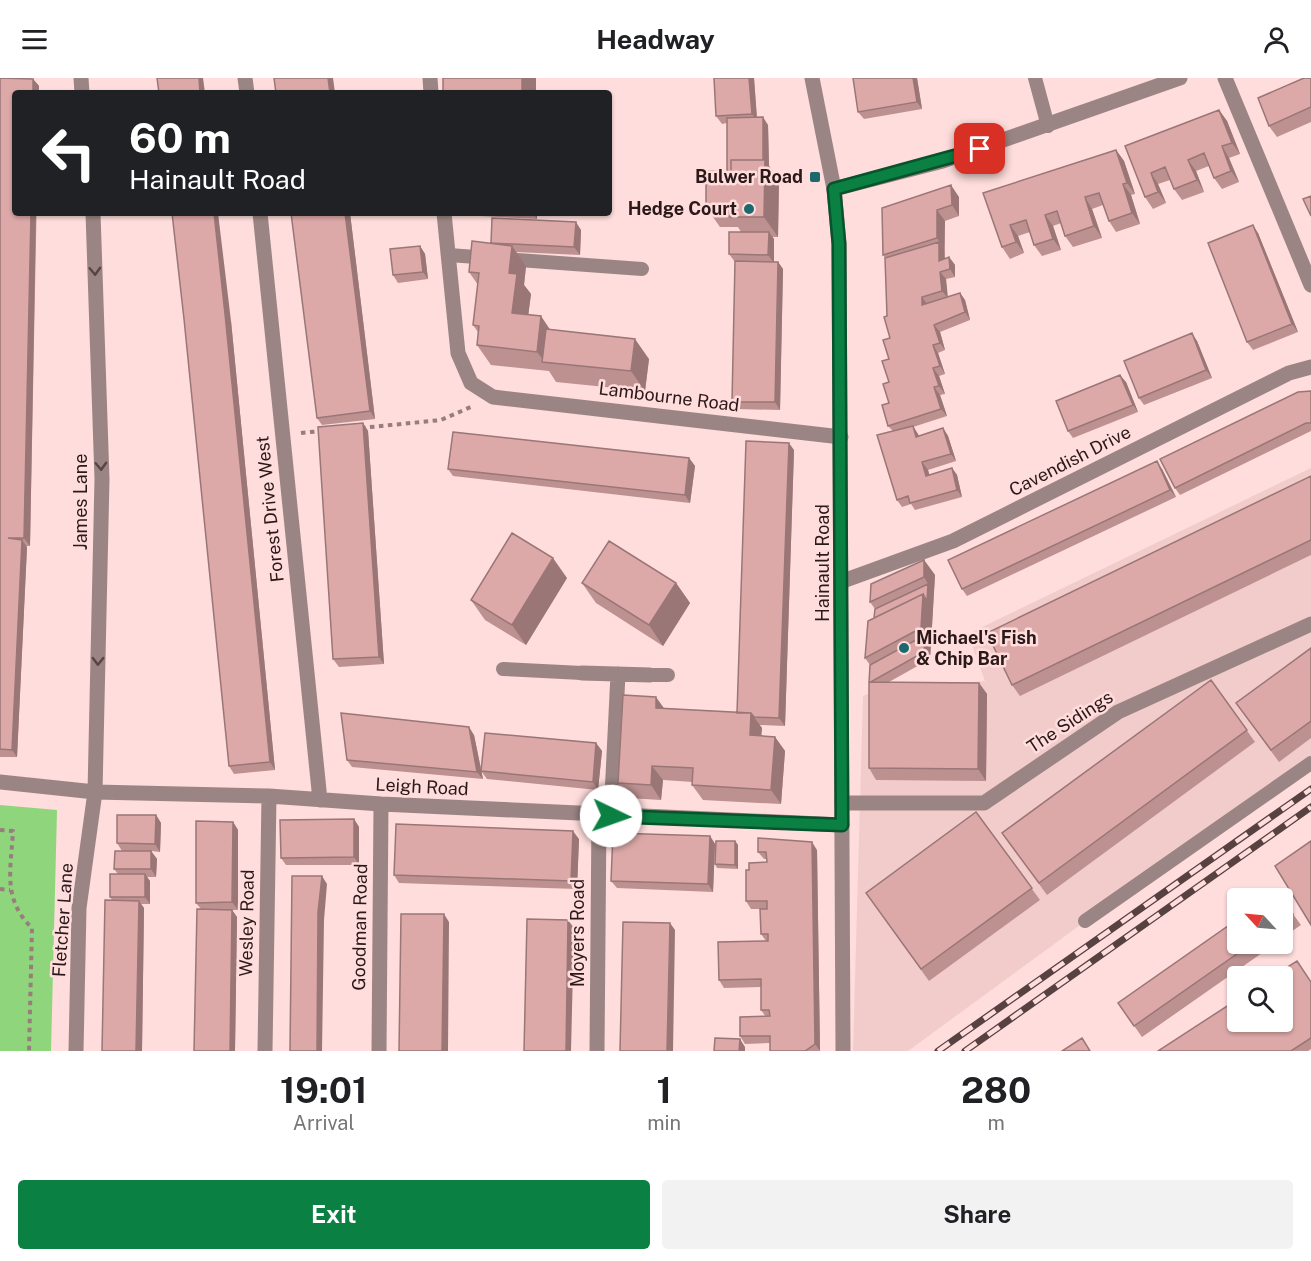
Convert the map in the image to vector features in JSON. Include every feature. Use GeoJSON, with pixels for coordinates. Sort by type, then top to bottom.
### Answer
{"type":"FeatureCollection","features":[{"type":"Feature","properties":{"kind":"street","name":"Hainault Road"},"geometry":{"type":"LineString","coordinates":[[812,78],[834,189],[839,244],[843,581],[843,1051]]}},
{"type":"Feature","properties":{"kind":"street"},"geometry":{"type":"LineString","coordinates":[[834,189],[943,161],[1180,78]]}},
{"type":"Feature","properties":{"kind":"street"},"geometry":{"type":"LineString","coordinates":[[1225,78],[1311,285]]}},
{"type":"Feature","properties":{"kind":"street","name":"James Lane"},"geometry":{"type":"LineString","coordinates":[[93,216],[102,479],[95,792]]}},
{"type":"Feature","properties":{"kind":"street","name":"Forest Drive West"},"geometry":{"type":"LineString","coordinates":[[260,216],[320,800]]}},
{"type":"Feature","properties":{"kind":"street"},"geometry":{"type":"LineString","coordinates":[[444,216],[458,353],[471,383],[493,397]]}},
{"type":"Feature","properties":{"kind":"street","name":"Cavendish Drive"},"geometry":{"type":"LineString","coordinates":[[843,581],[953,541],[1289,373],[1311,367]]}},
{"type":"Feature","properties":{"kind":"street","name":"Lambourne Road"},"geometry":{"type":"LineString","coordinates":[[493,397],[841,437]]}},
{"type":"Feature","properties":{"kind":"street","name":"The Sidings"},"geometry":{"type":"LineString","coordinates":[[842,802],[984,803],[1118,712],[1311,624]]}},
{"type":"Feature","properties":{"kind":"street"},"geometry":{"type":"LineString","coordinates":[[582,673],[650,675]]}},
{"type":"Feature","properties":{"kind":"street","name":"Moyers Road"},"geometry":{"type":"LineString","coordinates":[[597,1051],[605,815],[618,674]]}},
{"type":"Feature","properties":{"kind":"street","name":"Leigh Road"},"geometry":{"type":"LineString","coordinates":[[0,782],[95,792],[269,796],[381,804],[842,825]]}},
{"type":"Feature","properties":{"kind":"street","name":"Fletcher Lane"},"geometry":{"type":"LineString","coordinates":[[76,1051],[79,908],[95,792]]}},
{"type":"Feature","properties":{"kind":"street","name":"Wesley Road"},"geometry":{"type":"LineString","coordinates":[[265,1051],[269,796]]}},
{"type":"Feature","properties":{"kind":"street","name":"Goodman Road"},"geometry":{"type":"LineString","coordinates":[[379,1051],[381,804]]}},
{"type":"Feature","properties":{"kind":"lane"},"geometry":{"type":"LineString","coordinates":[[1035,78],[1048,126]]}},
{"type":"Feature","properties":{"kind":"lane"},"geometry":{"type":"LineString","coordinates":[[449,255],[642,269]]}},
{"type":"Feature","properties":{"kind":"lane"},"geometry":{"type":"LineString","coordinates":[[503,669],[582,673]]}},
{"type":"Feature","properties":{"kind":"lane"},"geometry":{"type":"LineString","coordinates":[[650,675],[668,675]]}},
{"type":"Feature","properties":{"kind":"lane"},"geometry":{"type":"LineString","coordinates":[[1085,921],[1311,763]]}},
{"type":"Feature","properties":{"kind":"path"},"geometry":{"type":"LineString","coordinates":[[349,429],[441,420],[493,397]]}},
{"type":"Feature","properties":{"kind":"path"},"geometry":{"type":"LineString","coordinates":[[304,433],[326,431]]}},
{"type":"Feature","properties":{"kind":"path"},"geometry":{"type":"LineString","coordinates":[[0,830],[14,831],[10,890],[16,911],[32,928],[29,1051]]}},
{"type":"Feature","properties":{"kind":"path"},"geometry":{"type":"LineString","coordinates":[[0,889],[10,890]]}},
{"type":"Feature","properties":{"kind":"shaded area"},"geometry":{"type":"Polygon","coordinates":[[[1311,468],[1311,756],[908,1051],[853,1051],[863,696],[874,691],[985,681],[968,634],[1311,468]]]}},
{"type":"Feature","properties":{"kind":"green space"},"geometry":{"type":"Polygon","coordinates":[[[0,805],[57,810],[51,1051],[0,1051],[0,805]]]}},
{"type":"Feature","properties":{"kind":"building"},"geometry":{"type":"Polygon","coordinates":[[[0,78],[33,79],[33,90],[12,90],[12,216],[31,216],[24,538],[8,538],[22,540],[12,750],[0,749],[0,78]]]}},
{"type":"Feature","properties":{"kind":"building"},"geometry":{"type":"Polygon","coordinates":[[[157,78],[199,78],[200,90],[159,90],[157,78]]]}},
{"type":"Feature","properties":{"kind":"building"},"geometry":{"type":"Polygon","coordinates":[[[274,78],[328,78],[330,90],[276,90],[274,78]]]}},
{"type":"Feature","properties":{"kind":"building"},"geometry":{"type":"Polygon","coordinates":[[[443,78],[522,78],[522,90],[443,90],[443,78]]]}},
{"type":"Feature","properties":{"kind":"building"},"geometry":{"type":"Polygon","coordinates":[[[714,78],[749,78],[752,114],[716,116],[714,78]]]}},
{"type":"Feature","properties":{"kind":"building"},"geometry":{"type":"Polygon","coordinates":[[[853,78],[913,78],[917,102],[858,112],[853,78]]]}},
{"type":"Feature","properties":{"kind":"building"},"geometry":{"type":"Polygon","coordinates":[[[1304,78],[1311,78],[1311,107],[1269,126],[1258,98],[1304,78]]]}},
{"type":"Feature","properties":{"kind":"building"},"geometry":{"type":"Polygon","coordinates":[[[1219,110],[1232,143],[1222,146],[1231,171],[1214,178],[1204,153],[1188,160],[1197,180],[1174,189],[1165,167],[1151,173],[1158,192],[1145,197],[1125,146],[1219,110]]]}},
{"type":"Feature","properties":{"kind":"building"},"geometry":{"type":"Polygon","coordinates":[[[763,117],[763,160],[731,160],[731,171],[727,172],[727,118],[763,117]]]}},
{"type":"Feature","properties":{"kind":"building"},"geometry":{"type":"Polygon","coordinates":[[[1116,150],[1127,183],[1123,184],[1132,213],[1109,221],[1099,193],[1085,197],[1094,226],[1065,236],[1057,211],[1045,215],[1053,239],[1034,245],[1026,220],[1010,225],[1016,242],[1002,247],[983,193],[1116,150]]]}},
{"type":"Feature","properties":{"kind":"building"},"geometry":{"type":"Polygon","coordinates":[[[731,160],[765,160],[764,217],[730,217],[730,207],[706,207],[706,171],[731,172],[731,160]]]}},
{"type":"Feature","properties":{"kind":"building"},"geometry":{"type":"Polygon","coordinates":[[[951,185],[952,205],[937,210],[937,238],[883,255],[882,208],[951,185]]]}},
{"type":"Feature","properties":{"kind":"building"},"geometry":{"type":"Polygon","coordinates":[[[1311,196],[1311,216],[1303,199],[1311,196]]]}},
{"type":"Feature","properties":{"kind":"building"},"geometry":{"type":"Polygon","coordinates":[[[172,216],[214,216],[270,762],[229,766],[172,216]]]}},
{"type":"Feature","properties":{"kind":"building"},"geometry":{"type":"Polygon","coordinates":[[[291,216],[345,216],[370,411],[317,418],[291,216]]]}},
{"type":"Feature","properties":{"kind":"building"},"geometry":{"type":"Polygon","coordinates":[[[492,218],[576,222],[574,247],[491,243],[492,218]]]}},
{"type":"Feature","properties":{"kind":"building"},"geometry":{"type":"Polygon","coordinates":[[[1253,225],[1292,324],[1247,342],[1208,243],[1253,225]]]}},
{"type":"Feature","properties":{"kind":"building"},"geometry":{"type":"Polygon","coordinates":[[[729,232],[769,232],[768,255],[729,254],[729,232]]]}},
{"type":"Feature","properties":{"kind":"building"},"geometry":{"type":"Polygon","coordinates":[[[472,241],[512,246],[509,273],[517,274],[512,313],[541,316],[537,352],[477,345],[479,326],[473,325],[479,273],[469,272],[472,241]]]}},
{"type":"Feature","properties":{"kind":"building"},"geometry":{"type":"Polygon","coordinates":[[[939,242],[939,261],[949,257],[950,269],[940,272],[942,291],[922,297],[922,305],[960,293],[965,312],[934,325],[940,343],[933,345],[940,366],[933,368],[939,386],[934,387],[941,409],[888,426],[882,405],[889,403],[883,384],[889,382],[882,361],[889,359],[883,340],[890,338],[884,317],[887,316],[885,258],[939,242]]]}},
{"type":"Feature","properties":{"kind":"building"},"geometry":{"type":"Polygon","coordinates":[[[420,246],[423,272],[393,275],[390,249],[420,246]]]}},
{"type":"Feature","properties":{"kind":"building"},"geometry":{"type":"Polygon","coordinates":[[[735,261],[778,262],[775,402],[732,402],[735,261]]]}},
{"type":"Feature","properties":{"kind":"building"},"geometry":{"type":"Polygon","coordinates":[[[546,329],[635,339],[631,371],[542,362],[546,329]]]}},
{"type":"Feature","properties":{"kind":"building"},"geometry":{"type":"Polygon","coordinates":[[[1192,333],[1206,370],[1139,398],[1124,361],[1192,333]]]}},
{"type":"Feature","properties":{"kind":"building"},"geometry":{"type":"Polygon","coordinates":[[[1120,375],[1133,405],[1068,431],[1056,401],[1120,375]]]}},
{"type":"Feature","properties":{"kind":"building"},"geometry":{"type":"Polygon","coordinates":[[[1311,391],[1311,423],[1306,423],[1175,488],[1160,459],[1298,392],[1311,391]]]}},
{"type":"Feature","properties":{"kind":"building"},"geometry":{"type":"Polygon","coordinates":[[[363,423],[379,657],[333,659],[318,427],[363,423]]]}},
{"type":"Feature","properties":{"kind":"building"},"geometry":{"type":"Polygon","coordinates":[[[913,426],[916,437],[943,428],[951,454],[922,462],[926,476],[952,468],[957,490],[910,503],[908,496],[897,500],[877,435],[913,426]]]}},
{"type":"Feature","properties":{"kind":"building"},"geometry":{"type":"Polygon","coordinates":[[[453,432],[689,458],[685,495],[448,469],[453,432]]]}},
{"type":"Feature","properties":{"kind":"building"},"geometry":{"type":"Polygon","coordinates":[[[746,441],[789,443],[779,718],[754,717],[751,713],[737,713],[746,441]]]}},
{"type":"Feature","properties":{"kind":"building"},"geometry":{"type":"Polygon","coordinates":[[[1157,461],[1170,490],[962,589],[948,560],[1157,461]]]}},
{"type":"Feature","properties":{"kind":"building"},"geometry":{"type":"Polygon","coordinates":[[[1311,476],[1311,540],[1012,685],[987,633],[1311,476]]]}},
{"type":"Feature","properties":{"kind":"building"},"geometry":{"type":"Polygon","coordinates":[[[512,533],[553,558],[512,625],[471,600],[512,533]]]}},
{"type":"Feature","properties":{"kind":"building"},"geometry":{"type":"Polygon","coordinates":[[[609,541],[676,583],[649,625],[582,583],[609,541]]]}},
{"type":"Feature","properties":{"kind":"building"},"geometry":{"type":"Polygon","coordinates":[[[924,560],[924,577],[870,602],[871,584],[924,560]]]}},
{"type":"Feature","properties":{"kind":"building"},"geometry":{"type":"Polygon","coordinates":[[[928,584],[927,601],[923,594],[874,618],[875,609],[928,584]]]}},
{"type":"Feature","properties":{"kind":"building"},"geometry":{"type":"Polygon","coordinates":[[[923,594],[921,628],[865,658],[868,621],[923,594]]]}},
{"type":"Feature","properties":{"kind":"building"},"geometry":{"type":"Polygon","coordinates":[[[925,635],[924,652],[869,683],[870,665],[925,635]]]}},
{"type":"Feature","properties":{"kind":"building"},"geometry":{"type":"Polygon","coordinates":[[[1311,648],[1311,721],[1271,750],[1236,703],[1311,648]]]}},
{"type":"Feature","properties":{"kind":"building"},"geometry":{"type":"Polygon","coordinates":[[[1211,680],[1247,730],[1039,883],[1002,833],[1211,680]]]}},
{"type":"Feature","properties":{"kind":"building"},"geometry":{"type":"Polygon","coordinates":[[[869,682],[979,683],[978,769],[869,768],[869,682]]]}},
{"type":"Feature","properties":{"kind":"building"},"geometry":{"type":"Polygon","coordinates":[[[623,695],[656,697],[656,708],[751,713],[750,735],[775,737],[771,790],[692,785],[693,768],[652,766],[651,785],[618,783],[623,695]]]}},
{"type":"Feature","properties":{"kind":"building"},"geometry":{"type":"Polygon","coordinates":[[[341,713],[469,727],[477,772],[347,760],[341,713]]]}},
{"type":"Feature","properties":{"kind":"building"},"geometry":{"type":"Polygon","coordinates":[[[485,733],[596,743],[593,782],[481,771],[485,733]]]}},
{"type":"Feature","properties":{"kind":"building"},"geometry":{"type":"Polygon","coordinates":[[[976,812],[1032,888],[921,969],[866,893],[976,812]]]}},
{"type":"Feature","properties":{"kind":"building"},"geometry":{"type":"Polygon","coordinates":[[[117,815],[156,815],[155,844],[117,843],[117,815]]]}},
{"type":"Feature","properties":{"kind":"building"},"geometry":{"type":"Polygon","coordinates":[[[354,819],[354,857],[281,858],[280,820],[354,819]]]}},
{"type":"Feature","properties":{"kind":"building"},"geometry":{"type":"Polygon","coordinates":[[[196,821],[233,822],[232,902],[196,903],[196,821]]]}},
{"type":"Feature","properties":{"kind":"building"},"geometry":{"type":"Polygon","coordinates":[[[396,824],[573,831],[571,881],[394,875],[396,824]]]}},
{"type":"Feature","properties":{"kind":"building"},"geometry":{"type":"Polygon","coordinates":[[[613,833],[710,836],[708,884],[611,881],[613,833]]]}},
{"type":"Feature","properties":{"kind":"building"},"geometry":{"type":"Polygon","coordinates":[[[758,838],[812,842],[815,1044],[805,1051],[770,1051],[770,1036],[740,1036],[740,1017],[770,1016],[769,1010],[761,1010],[761,979],[719,980],[718,942],[768,941],[768,934],[761,934],[760,909],[767,909],[767,901],[746,901],[746,870],[749,870],[749,863],[767,862],[766,852],[758,852],[758,838]]]}},
{"type":"Feature","properties":{"kind":"building"},"geometry":{"type":"Polygon","coordinates":[[[716,841],[735,841],[735,865],[715,864],[716,841]]]}},
{"type":"Feature","properties":{"kind":"building"},"geometry":{"type":"Polygon","coordinates":[[[1311,841],[1311,925],[1293,896],[1293,888],[1288,888],[1275,866],[1311,841]]]}},
{"type":"Feature","properties":{"kind":"building"},"geometry":{"type":"Polygon","coordinates":[[[115,851],[151,851],[151,869],[114,869],[115,851]]]}},
{"type":"Feature","properties":{"kind":"building"},"geometry":{"type":"Polygon","coordinates":[[[110,874],[145,874],[145,897],[110,897],[110,874]]]}},
{"type":"Feature","properties":{"kind":"building"},"geometry":{"type":"Polygon","coordinates":[[[292,876],[322,876],[318,912],[317,1051],[290,1051],[292,876]]]}},
{"type":"Feature","properties":{"kind":"building"},"geometry":{"type":"Polygon","coordinates":[[[105,900],[139,901],[136,1051],[102,1051],[105,900]]]}},
{"type":"Feature","properties":{"kind":"building"},"geometry":{"type":"Polygon","coordinates":[[[197,909],[232,910],[230,1051],[194,1051],[197,909]]]}},
{"type":"Feature","properties":{"kind":"building"},"geometry":{"type":"Polygon","coordinates":[[[401,914],[444,914],[442,1051],[399,1051],[401,914]]]}},
{"type":"Feature","properties":{"kind":"building"},"geometry":{"type":"Polygon","coordinates":[[[527,919],[568,920],[566,1051],[524,1051],[527,919]]]}},
{"type":"Feature","properties":{"kind":"building"},"geometry":{"type":"Polygon","coordinates":[[[623,922],[670,923],[667,1051],[620,1051],[623,922]]]}},
{"type":"Feature","properties":{"kind":"building"},"geometry":{"type":"Polygon","coordinates":[[[1227,927],[1227,954],[1237,954],[1134,1026],[1118,1003],[1227,927]]]}},
{"type":"Feature","properties":{"kind":"building"},"geometry":{"type":"Polygon","coordinates":[[[1297,961],[1311,982],[1311,1038],[1291,1051],[1158,1051],[1227,1006],[1227,1032],[1293,1032],[1293,966],[1289,966],[1297,961]]]}},
{"type":"Feature","properties":{"kind":"building"},"geometry":{"type":"Polygon","coordinates":[[[715,1038],[740,1039],[739,1051],[714,1051],[715,1038]]]}},
{"type":"Feature","properties":{"kind":"building"},"geometry":{"type":"Polygon","coordinates":[[[1082,1038],[1090,1051],[1062,1051],[1082,1038]]]}},
{"type":"Feature","properties":{"kind":"railway"},"geometry":{"type":"LineString","coordinates":[[938,1051],[1311,789]]}},
{"type":"Feature","properties":{"kind":"railway"},"geometry":{"type":"LineString","coordinates":[[965,1051],[1311,807]]}},
{"type":"Feature","properties":{"kind":"place","name":"Bulwer Road"},"geometry":{"type":"Point","coordinates":[815,177]}},
{"type":"Feature","properties":{"kind":"place","name":"Hedge Court"},"geometry":{"type":"Point","coordinates":[749,209]}},
{"type":"Feature","properties":{"kind":"place","name":"Michael's Fish & Chip Bar"},"geometry":{"type":"Point","coordinates":[904,648]}},
{"type":"Feature","properties":{"kind":"route"},"geometry":{"type":"LineString","coordinates":[[611,816],[842,825],[843,581],[839,244],[834,189],[980,149]]}}]}
